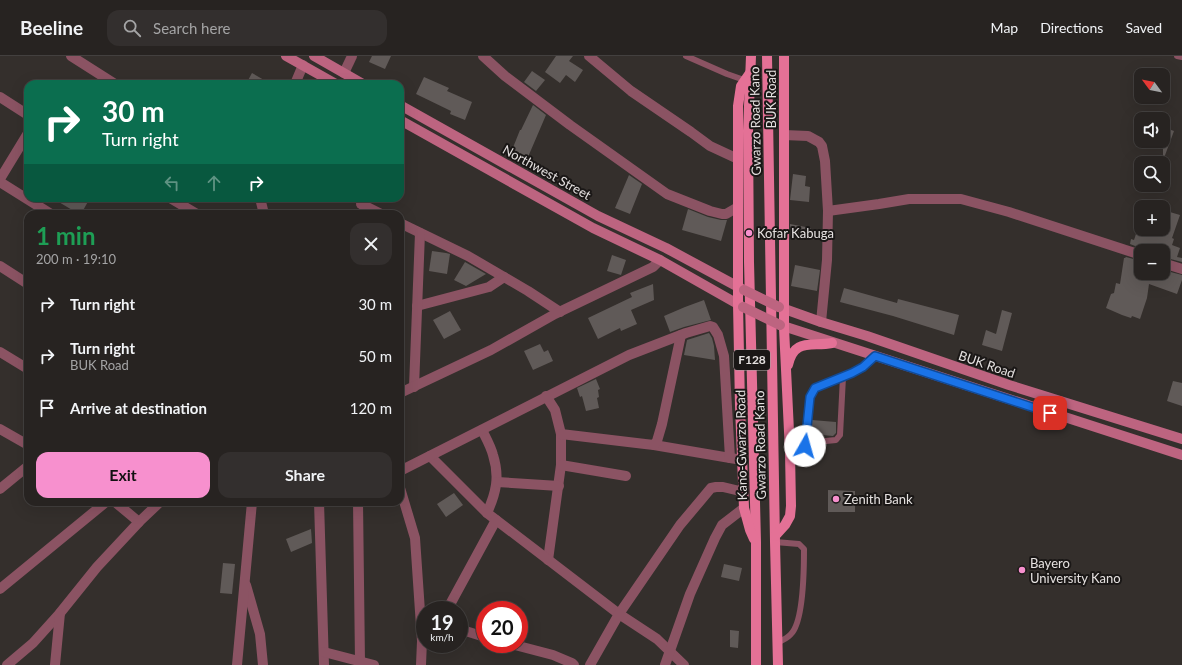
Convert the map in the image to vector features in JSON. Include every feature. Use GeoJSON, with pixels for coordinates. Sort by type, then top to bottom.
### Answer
{"type":"FeatureCollection","features":[{"type":"Feature","properties":{"kind":"main road"},"geometry":{"type":"LineString","coordinates":[[286,56],[329,80]]}},
{"type":"Feature","properties":{"kind":"main road"},"geometry":{"type":"LineString","coordinates":[[314,56],[356,80]]}},
{"type":"Feature","properties":{"kind":"main road","name":"Kano-Gwarzo Road"},"geometry":{"type":"LineString","coordinates":[[751,56],[748,79],[749,262],[756,542],[756,665]]}},
{"type":"Feature","properties":{"kind":"main road","name":"Gwarzo Road Kano"},"geometry":{"type":"LineString","coordinates":[[767,56],[778,665]]}},
{"type":"Feature","properties":{"kind":"main road","name":"BUK Road"},"geometry":{"type":"LineString","coordinates":[[775,539],[790,516],[791,506],[787,369],[782,327],[784,243],[784,56]]}},
{"type":"Feature","properties":{"kind":"main road"},"geometry":{"type":"LineString","coordinates":[[748,79],[741,86],[738,106],[742,460],[744,508],[750,530],[756,542]]}},
{"type":"Feature","properties":{"kind":"main road","name":"Northwest Street"},"geometry":{"type":"LineString","coordinates":[[404,107],[598,216],[666,248],[782,308]]}},
{"type":"Feature","properties":{"kind":"main road","name":"Northwest Street"},"geometry":{"type":"LineString","coordinates":[[404,122],[592,228],[660,260],[782,327]]}},
{"type":"Feature","properties":{"kind":"main road","name":"BUK Road"},"geometry":{"type":"LineString","coordinates":[[782,308],[1009,385],[1182,439]]}},
{"type":"Feature","properties":{"kind":"main road","name":"BUK Road"},"geometry":{"type":"LineString","coordinates":[[782,327],[1182,455]]}},
{"type":"Feature","properties":{"kind":"main road"},"geometry":{"type":"LineString","coordinates":[[787,369],[789,359],[794,349],[802,345],[821,345],[832,342]]}},
{"type":"Feature","properties":{"kind":"street"},"geometry":{"type":"LineString","coordinates":[[71,56],[109,80]]}},
{"type":"Feature","properties":{"kind":"street"},"geometry":{"type":"LineString","coordinates":[[344,73],[352,56]]}},
{"type":"Feature","properties":{"kind":"street"},"geometry":{"type":"LineString","coordinates":[[483,56],[546,107],[667,194],[710,211],[722,214],[726,214],[738,207]]}},
{"type":"Feature","properties":{"kind":"street"},"geometry":{"type":"LineString","coordinates":[[589,56],[631,91],[710,146],[738,159]]}},
{"type":"Feature","properties":{"kind":"street"},"geometry":{"type":"LineString","coordinates":[[296,80],[302,65]]}},
{"type":"Feature","properties":{"kind":"street"},"geometry":{"type":"LineString","coordinates":[[0,97],[24,112]]}},
{"type":"Feature","properties":{"kind":"street"},"geometry":{"type":"LineString","coordinates":[[784,135],[808,136],[819,142],[822,146],[825,161],[828,211],[827,260],[821,322]]}},
{"type":"Feature","properties":{"kind":"street"},"geometry":{"type":"LineString","coordinates":[[24,140],[0,180],[24,196]]}},
{"type":"Feature","properties":{"kind":"street"},"geometry":{"type":"LineString","coordinates":[[828,211],[909,199],[961,199],[1009,212],[1134,254]]}},
{"type":"Feature","properties":{"kind":"street"},"geometry":{"type":"LineString","coordinates":[[33,202],[45,210]]}},
{"type":"Feature","properties":{"kind":"street"},"geometry":{"type":"LineString","coordinates":[[177,202],[190,210]]}},
{"type":"Feature","properties":{"kind":"street"},"geometry":{"type":"LineString","coordinates":[[361,205],[372,210]]}},
{"type":"Feature","properties":{"kind":"street"},"geometry":{"type":"LineString","coordinates":[[404,225],[468,256],[528,291],[560,312]]}},
{"type":"Feature","properties":{"kind":"street"},"geometry":{"type":"LineString","coordinates":[[414,387],[420,233]]}},
{"type":"Feature","properties":{"kind":"street"},"geometry":{"type":"LineString","coordinates":[[404,391],[491,350],[560,312],[653,267],[660,260]]}},
{"type":"Feature","properties":{"kind":"street"},"geometry":{"type":"LineString","coordinates":[[1170,265],[1182,269]]}},
{"type":"Feature","properties":{"kind":"street"},"geometry":{"type":"LineString","coordinates":[[0,266],[24,281]]}},
{"type":"Feature","properties":{"kind":"street"},"geometry":{"type":"LineString","coordinates":[[417,306],[489,287],[504,277]]}},
{"type":"Feature","properties":{"kind":"street"},"geometry":{"type":"LineString","coordinates":[[404,468],[629,355],[681,335],[710,326],[713,327],[718,335],[724,356],[730,458]]}},
{"type":"Feature","properties":{"kind":"street"},"geometry":{"type":"LineString","coordinates":[[654,445],[657,441],[662,424],[681,335]]}},
{"type":"Feature","properties":{"kind":"street"},"geometry":{"type":"LineString","coordinates":[[0,352],[24,367]]}},
{"type":"Feature","properties":{"kind":"street"},"geometry":{"type":"LineString","coordinates":[[546,396],[555,410],[561,434],[561,466],[559,486],[548,560]]}},
{"type":"Feature","properties":{"kind":"street"},"geometry":{"type":"LineString","coordinates":[[0,430],[24,444]]}},
{"type":"Feature","properties":{"kind":"street"},"geometry":{"type":"LineString","coordinates":[[482,430],[494,455],[497,482],[487,513]]}},
{"type":"Feature","properties":{"kind":"street"},"geometry":{"type":"LineString","coordinates":[[561,434],[654,445],[742,460]]}},
{"type":"Feature","properties":{"kind":"street"},"geometry":{"type":"LineString","coordinates":[[430,456],[487,513],[619,614],[656,639],[684,665]]}},
{"type":"Feature","properties":{"kind":"street"},"geometry":{"type":"LineString","coordinates":[[561,466],[626,476]]}},
{"type":"Feature","properties":{"kind":"street"},"geometry":{"type":"LineString","coordinates":[[0,488],[24,469]]}},
{"type":"Feature","properties":{"kind":"street"},"geometry":{"type":"LineString","coordinates":[[497,482],[559,486]]}},
{"type":"Feature","properties":{"kind":"street"},"geometry":{"type":"LineString","coordinates":[[590,665],[619,614],[680,525],[711,488],[723,487],[744,492]]}},
{"type":"Feature","properties":{"kind":"street"},"geometry":{"type":"LineString","coordinates":[[404,501],[415,538],[421,601]]}},
{"type":"Feature","properties":{"kind":"street"},"geometry":{"type":"LineString","coordinates":[[0,589],[101,506]]}},
{"type":"Feature","properties":{"kind":"street"},"geometry":{"type":"LineString","coordinates":[[120,506],[139,522]]}},
{"type":"Feature","properties":{"kind":"street"},"geometry":{"type":"LineString","coordinates":[[7,665],[33,642],[60,613],[96,567],[156,506]]}},
{"type":"Feature","properties":{"kind":"street"},"geometry":{"type":"LineString","coordinates":[[237,665],[252,506]]}},
{"type":"Feature","properties":{"kind":"street"},"geometry":{"type":"LineString","coordinates":[[319,506],[324,665]]}},
{"type":"Feature","properties":{"kind":"street"},"geometry":{"type":"LineString","coordinates":[[358,506],[360,662]]}},
{"type":"Feature","properties":{"kind":"street"},"geometry":{"type":"LineString","coordinates":[[665,665],[690,594],[715,538],[722,525],[744,508]]}},
{"type":"Feature","properties":{"kind":"street"},"geometry":{"type":"LineString","coordinates":[[452,601],[496,520]]}},
{"type":"Feature","properties":{"kind":"street"},"geometry":{"type":"LineString","coordinates":[[245,579],[260,634],[263,665]]}},
{"type":"Feature","properties":{"kind":"street"},"geometry":{"type":"LineString","coordinates":[[55,665],[60,613]]}},
{"type":"Feature","properties":{"kind":"street"},"geometry":{"type":"LineString","coordinates":[[528,648],[553,655],[574,665]]}},
{"type":"Feature","properties":{"kind":"street"},"geometry":{"type":"LineString","coordinates":[[324,652],[374,665]]}},
{"type":"Feature","properties":{"kind":"street"},"geometry":{"type":"LineString","coordinates":[[420,665],[422,653]]}},
{"type":"Feature","properties":{"kind":"lane"},"geometry":{"type":"LineString","coordinates":[[686,56],[714,69],[748,79]]}},
{"type":"Feature","properties":{"kind":"lane"},"geometry":{"type":"LineString","coordinates":[[1177,56],[1182,57]]}},
{"type":"Feature","properties":{"kind":"lane"},"geometry":{"type":"LineString","coordinates":[[790,452],[802,448],[806,443],[810,397],[815,388],[863,367],[875,356]]}},
{"type":"Feature","properties":{"kind":"lane"},"geometry":{"type":"LineString","coordinates":[[806,443],[836,440],[840,436],[843,377]]}},
{"type":"Feature","properties":{"kind":"lane"},"geometry":{"type":"LineString","coordinates":[[775,539],[799,544],[804,549],[803,592],[798,623],[792,634],[778,642]]}},
{"type":"Feature","properties":{"kind":"building"},"geometry":{"type":"Polygon","coordinates":[[[372,56],[391,56],[385,69],[369,62],[372,56]]]}},
{"type":"Feature","properties":{"kind":"building"},"geometry":{"type":"Polygon","coordinates":[[[556,56],[573,56],[569,61],[583,70],[575,82],[566,75],[560,83],[545,72],[556,56]]]}},
{"type":"Feature","properties":{"kind":"building"},"geometry":{"type":"Polygon","coordinates":[[[532,71],[545,80],[536,91],[524,82],[532,71]]]}},
{"type":"Feature","properties":{"kind":"building"},"geometry":{"type":"Polygon","coordinates":[[[252,73],[264,80],[248,80],[252,73]]]}},
{"type":"Feature","properties":{"kind":"building"},"geometry":{"type":"Polygon","coordinates":[[[424,77],[449,88],[447,91],[472,102],[465,120],[450,114],[451,111],[416,94],[424,77]]]}},
{"type":"Feature","properties":{"kind":"building"},"geometry":{"type":"Polygon","coordinates":[[[533,105],[546,115],[528,157],[512,150],[520,130],[533,105]]]}},
{"type":"Feature","properties":{"kind":"building"},"geometry":{"type":"Polygon","coordinates":[[[1170,130],[1174,131],[1170,142],[1170,130]]]}},
{"type":"Feature","properties":{"kind":"building"},"geometry":{"type":"Polygon","coordinates":[[[1160,148],[1168,148],[1165,156],[1163,156],[1163,149],[1160,148]]]}},
{"type":"Feature","properties":{"kind":"building"},"geometry":{"type":"Polygon","coordinates":[[[793,174],[806,176],[805,186],[810,187],[809,202],[790,200],[793,174]]]}},
{"type":"Feature","properties":{"kind":"building"},"geometry":{"type":"Polygon","coordinates":[[[629,175],[642,184],[630,214],[615,208],[629,175]]]}},
{"type":"Feature","properties":{"kind":"building"},"geometry":{"type":"Polygon","coordinates":[[[59,202],[88,202],[83,210],[72,210],[59,202]]]}},
{"type":"Feature","properties":{"kind":"building"},"geometry":{"type":"Polygon","coordinates":[[[688,209],[708,217],[727,220],[721,241],[682,230],[688,209]]]}},
{"type":"Feature","properties":{"kind":"building"},"geometry":{"type":"Polygon","coordinates":[[[1170,212],[1180,215],[1172,238],[1174,239],[1172,245],[1180,248],[1177,257],[1182,258],[1182,262],[1170,259],[1170,244],[1134,244],[1134,246],[1130,244],[1131,239],[1134,240],[1135,236],[1170,236],[1170,212]]]}},
{"type":"Feature","properties":{"kind":"building"},"geometry":{"type":"Polygon","coordinates":[[[790,224],[811,228],[810,238],[790,236],[790,224]]]}},
{"type":"Feature","properties":{"kind":"building"},"geometry":{"type":"Polygon","coordinates":[[[432,251],[450,254],[447,274],[429,271],[432,251]]]}},
{"type":"Feature","properties":{"kind":"building"},"geometry":{"type":"Polygon","coordinates":[[[612,255],[626,260],[621,275],[607,271],[612,255]]]}},
{"type":"Feature","properties":{"kind":"building"},"geometry":{"type":"Polygon","coordinates":[[[1125,258],[1134,259],[1134,280],[1170,280],[1170,272],[1182,275],[1182,280],[1177,294],[1149,284],[1147,298],[1140,319],[1132,316],[1131,318],[1106,308],[1111,294],[1114,293],[1116,283],[1120,284],[1125,258]]]}},
{"type":"Feature","properties":{"kind":"building"},"geometry":{"type":"Polygon","coordinates":[[[465,262],[486,274],[466,286],[454,280],[465,262]]]}},
{"type":"Feature","properties":{"kind":"building"},"geometry":{"type":"Polygon","coordinates":[[[795,265],[820,270],[817,291],[791,286],[795,265]]]}},
{"type":"Feature","properties":{"kind":"building"},"geometry":{"type":"Polygon","coordinates":[[[653,284],[654,300],[631,310],[637,324],[621,331],[620,328],[598,339],[588,318],[632,297],[630,293],[653,284]]]}},
{"type":"Feature","properties":{"kind":"building"},"geometry":{"type":"Polygon","coordinates":[[[844,288],[897,303],[898,299],[959,315],[954,335],[893,316],[840,302],[844,288]]]}},
{"type":"Feature","properties":{"kind":"building"},"geometry":{"type":"Polygon","coordinates":[[[704,300],[711,320],[670,332],[664,316],[704,300]]]}},
{"type":"Feature","properties":{"kind":"building"},"geometry":{"type":"Polygon","coordinates":[[[1002,310],[1012,313],[1002,351],[982,345],[986,330],[996,334],[1002,310]]]}},
{"type":"Feature","properties":{"kind":"building"},"geometry":{"type":"Polygon","coordinates":[[[450,311],[461,330],[444,339],[433,320],[450,311]]]}},
{"type":"Feature","properties":{"kind":"building"},"geometry":{"type":"Polygon","coordinates":[[[709,333],[714,346],[715,360],[684,355],[687,340],[709,333]]]}},
{"type":"Feature","properties":{"kind":"building"},"geometry":{"type":"Polygon","coordinates":[[[540,344],[544,352],[548,350],[553,361],[533,370],[524,351],[540,344]]]}},
{"type":"Feature","properties":{"kind":"building"},"geometry":{"type":"Polygon","coordinates":[[[596,379],[600,389],[598,390],[599,397],[597,398],[599,408],[586,411],[582,396],[580,397],[577,388],[596,379]]]}},
{"type":"Feature","properties":{"kind":"building"},"geometry":{"type":"Polygon","coordinates":[[[1173,381],[1182,383],[1182,406],[1167,401],[1173,381]]]}},
{"type":"Feature","properties":{"kind":"building"},"geometry":{"type":"Polygon","coordinates":[[[812,420],[836,422],[836,433],[833,436],[811,434],[812,420]]]}},
{"type":"Feature","properties":{"kind":"building"},"geometry":{"type":"Polygon","coordinates":[[[828,490],[855,491],[855,512],[828,512],[828,490]]]}},
{"type":"Feature","properties":{"kind":"building"},"geometry":{"type":"Polygon","coordinates":[[[454,493],[463,505],[446,517],[437,504],[454,493]]]}},
{"type":"Feature","properties":{"kind":"building"},"geometry":{"type":"Polygon","coordinates":[[[311,529],[312,543],[291,552],[286,539],[311,529]]]}},
{"type":"Feature","properties":{"kind":"building"},"geometry":{"type":"Polygon","coordinates":[[[223,563],[235,564],[232,594],[220,593],[223,563]]]}},
{"type":"Feature","properties":{"kind":"building"},"geometry":{"type":"Polygon","coordinates":[[[724,564],[742,568],[739,581],[721,577],[724,564]]]}},
{"type":"Feature","properties":{"kind":"building"},"geometry":{"type":"Polygon","coordinates":[[[730,630],[739,631],[738,648],[730,647],[730,630]]]}},
{"type":"Feature","properties":{"kind":"place","name":"Kofar Kabuga"},"geometry":{"type":"Point","coordinates":[749,233]}},
{"type":"Feature","properties":{"kind":"place","name":"Zenith Bank"},"geometry":{"type":"Point","coordinates":[836,499]}},
{"type":"Feature","properties":{"kind":"place","name":"Bayero University Kano"},"geometry":{"type":"Point","coordinates":[1022,570]}},
{"type":"Feature","properties":{"kind":"route"},"geometry":{"type":"LineString","coordinates":[[805,446],[810,397],[815,388],[852,373],[863,367],[875,356],[1050,413]]}}]}
